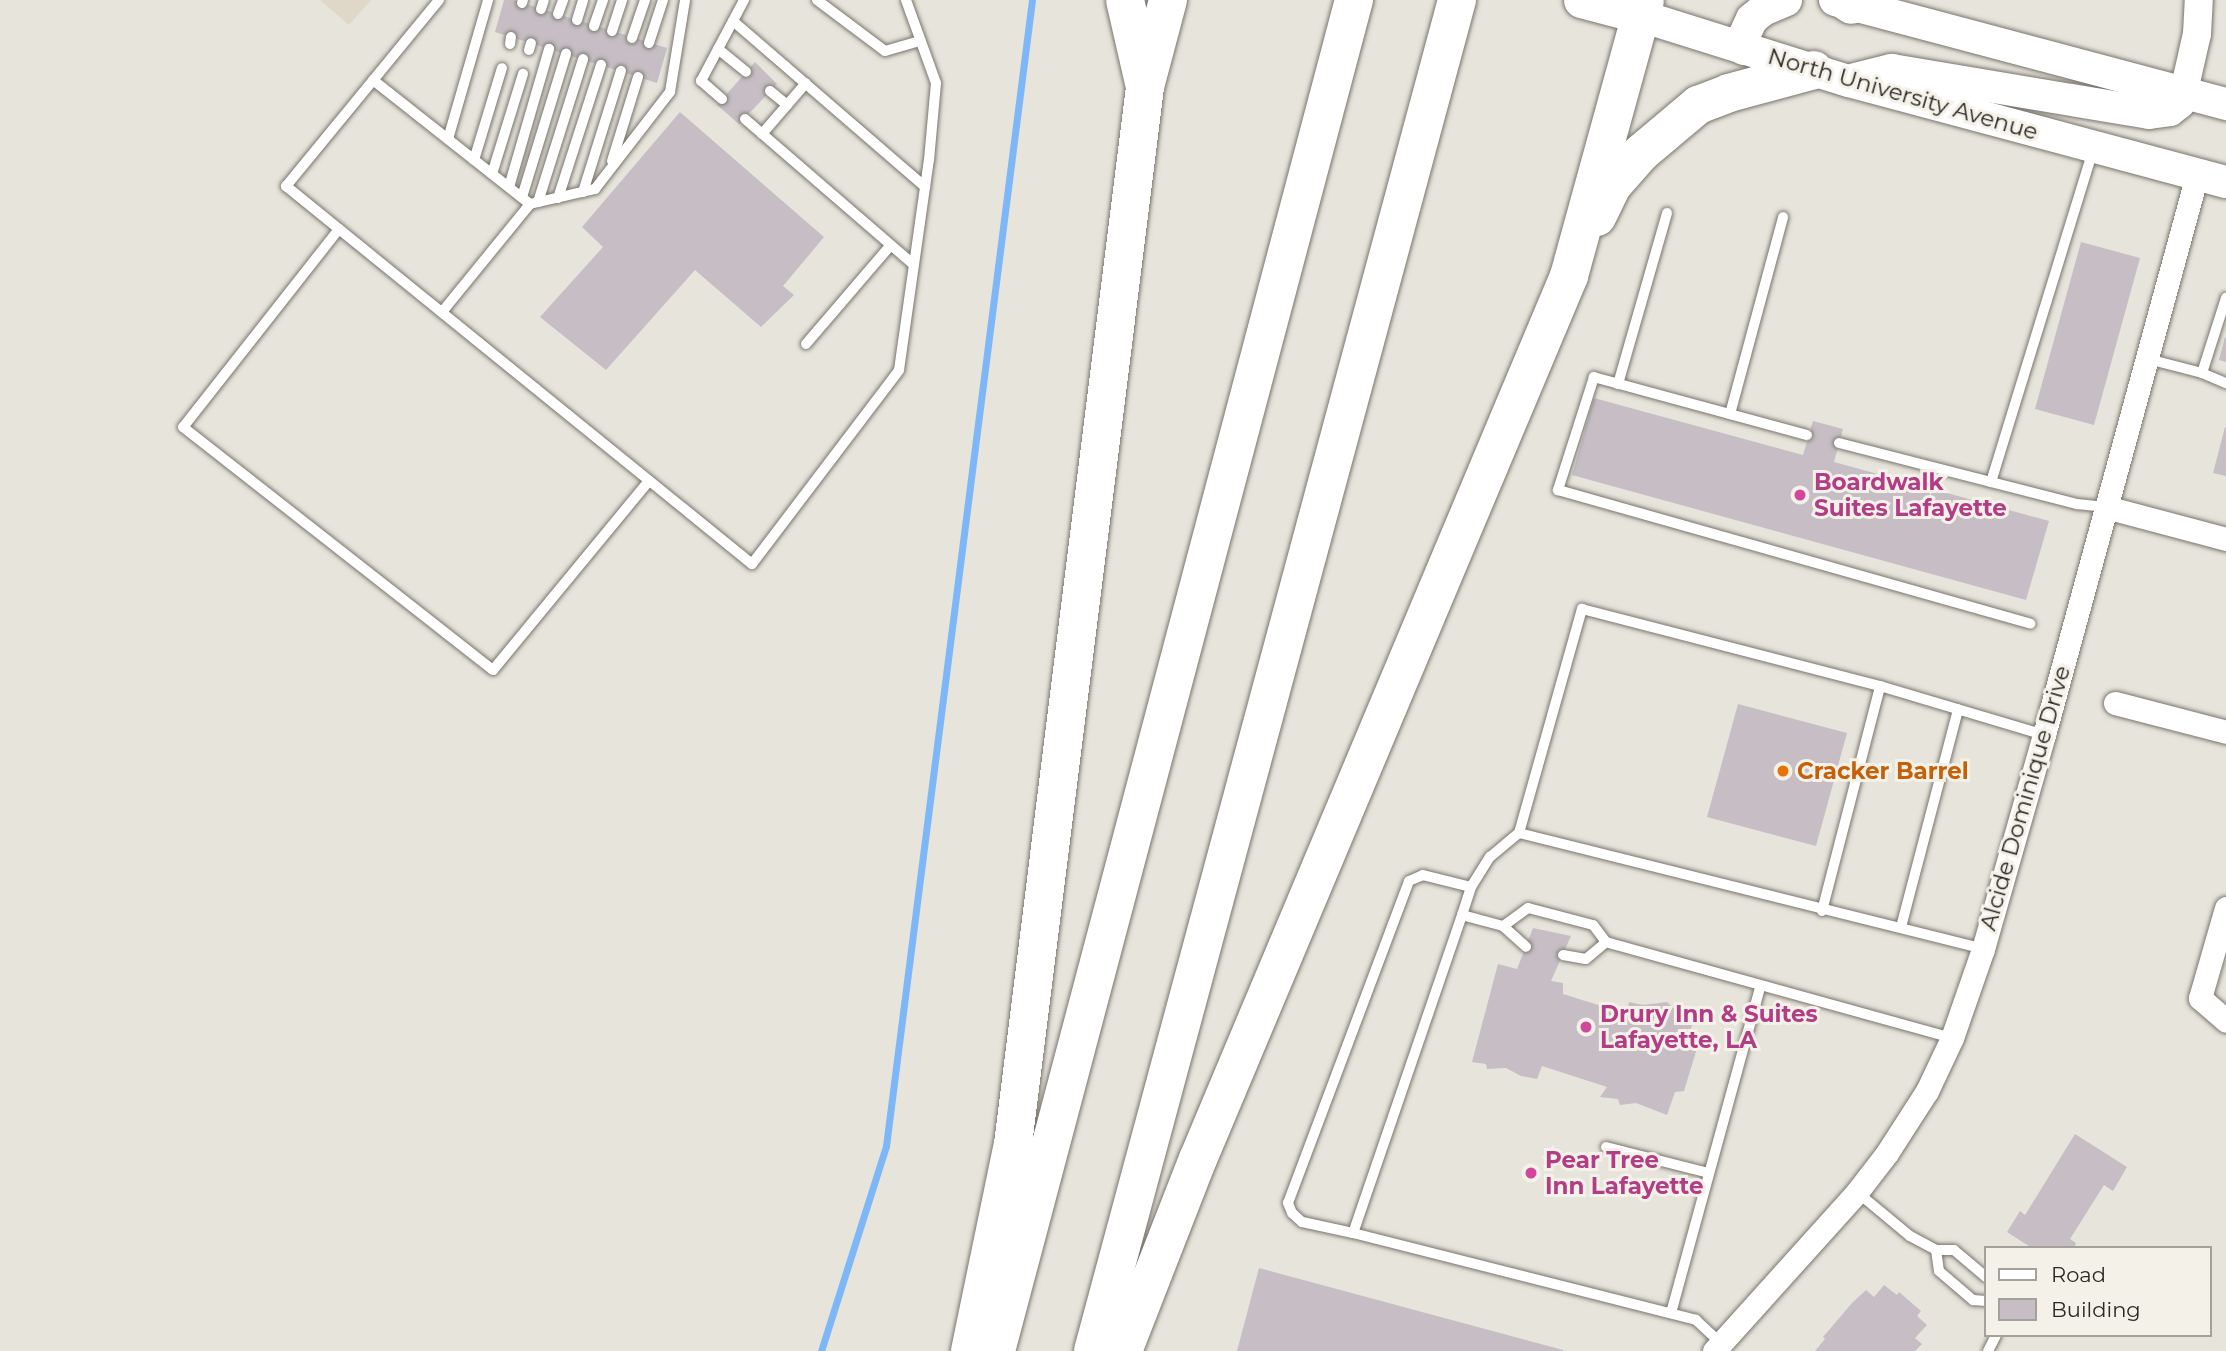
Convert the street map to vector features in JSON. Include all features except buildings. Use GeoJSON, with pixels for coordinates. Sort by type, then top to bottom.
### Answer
{"type":"FeatureCollection","features":[{"type":"Feature","properties":{"kind":"highway"},"geometry":{"type":"LineString","coordinates":[[1125,0],[1145,87]]}},
{"type":"Feature","properties":{"kind":"highway"},"geometry":{"type":"LineString","coordinates":[[970,1351],[1013,1144],[1145,87],[1168,0]]}},
{"type":"Feature","properties":{"kind":"highway"},"geometry":{"type":"LineString","coordinates":[[1093,1351],[1457,0]]}},
{"type":"Feature","properties":{"kind":"highway"},"geometry":{"type":"LineString","coordinates":[[996,1351],[1352,8]]}},
{"type":"Feature","properties":{"kind":"highway"},"geometry":{"type":"LineString","coordinates":[[1569,276],[1643,8]]}},
{"type":"Feature","properties":{"kind":"highway"},"geometry":{"type":"LineString","coordinates":[[1124,1351],[1198,1159],[1569,276],[1612,186],[1669,127],[1698,105],[1728,93],[1832,76]]}},
{"type":"Feature","properties":{"kind":"main road","name":"North University Avenue"},"geometry":{"type":"LineString","coordinates":[[1581,0],[1643,8],[1744,48],[1832,76],[2211,178]]}},
{"type":"Feature","properties":{"kind":"main road"},"geometry":{"type":"LineString","coordinates":[[1744,48],[1743,38],[1752,19],[1763,10],[1786,0]]}},
{"type":"Feature","properties":{"kind":"main road"},"geometry":{"type":"LineString","coordinates":[[1844,2],[2226,104]]}},
{"type":"Feature","properties":{"kind":"main road"},"geometry":{"type":"LineString","coordinates":[[1832,76],[1892,70],[2160,113],[2179,103],[2184,91]]}},
{"type":"Feature","properties":{"kind":"main road"},"geometry":{"type":"LineString","coordinates":[[2211,178],[2204,166],[2226,159]]}},
{"type":"Feature","properties":{"kind":"street"},"geometry":{"type":"LineString","coordinates":[[2184,91],[2194,54],[2200,0]]}},
{"type":"Feature","properties":{"kind":"street","name":"Alcide Dominique Drive"},"geometry":{"type":"LineString","coordinates":[[1717,1347],[1857,1192],[1887,1153],[1927,1091],[1952,1038],[1983,949],[2148,359],[2211,178]]}},
{"type":"Feature","properties":{"kind":"street"},"geometry":{"type":"LineString","coordinates":[[2106,507],[2226,539]]}},
{"type":"Feature","properties":{"kind":"street"},"geometry":{"type":"LineString","coordinates":[[2115,703],[2226,732]]}},
{"type":"Feature","properties":{"kind":"street"},"geometry":{"type":"LineString","coordinates":[[2226,908],[2200,998],[2226,1021]]}},
{"type":"Feature","properties":{"kind":"lane"},"geometry":{"type":"LineString","coordinates":[[439,0],[286,186],[752,564],[900,370],[936,83],[906,0]]}},
{"type":"Feature","properties":{"kind":"lane"},"geometry":{"type":"LineString","coordinates":[[448,139],[488,0]]}},
{"type":"Feature","properties":{"kind":"lane"},"geometry":{"type":"LineString","coordinates":[[558,15],[563,0]]}},
{"type":"Feature","properties":{"kind":"lane"},"geometry":{"type":"LineString","coordinates":[[577,20],[583,0]]}},
{"type":"Feature","properties":{"kind":"lane"},"geometry":{"type":"LineString","coordinates":[[594,26],[603,0]]}},
{"type":"Feature","properties":{"kind":"lane"},"geometry":{"type":"LineString","coordinates":[[612,31],[622,0]]}},
{"type":"Feature","properties":{"kind":"lane"},"geometry":{"type":"LineString","coordinates":[[632,38],[645,0]]}},
{"type":"Feature","properties":{"kind":"lane"},"geometry":{"type":"LineString","coordinates":[[649,43],[663,0]]}},
{"type":"Feature","properties":{"kind":"lane"},"geometry":{"type":"LineString","coordinates":[[373,80],[530,201],[558,198],[595,189],[670,92],[685,0]]}},
{"type":"Feature","properties":{"kind":"lane"},"geometry":{"type":"LineString","coordinates":[[722,99],[701,81],[744,0]]}},
{"type":"Feature","properties":{"kind":"lane"},"geometry":{"type":"LineString","coordinates":[[817,0],[885,51],[921,41]]}},
{"type":"Feature","properties":{"kind":"lane"},"geometry":{"type":"LineString","coordinates":[[733,21],[925,187]]}},
{"type":"Feature","properties":{"kind":"lane"},"geometry":{"type":"LineString","coordinates":[[509,187],[549,48]]}},
{"type":"Feature","properties":{"kind":"lane"},"geometry":{"type":"LineString","coordinates":[[719,49],[746,72]]}},
{"type":"Feature","properties":{"kind":"lane"},"geometry":{"type":"LineString","coordinates":[[530,201],[566,54]]}},
{"type":"Feature","properties":{"kind":"lane"},"geometry":{"type":"LineString","coordinates":[[442,312],[530,201],[583,59]]}},
{"type":"Feature","properties":{"kind":"lane"},"geometry":{"type":"LineString","coordinates":[[558,198],[601,65]]}},
{"type":"Feature","properties":{"kind":"lane"},"geometry":{"type":"LineString","coordinates":[[474,160],[502,68]]}},
{"type":"Feature","properties":{"kind":"lane"},"geometry":{"type":"LineString","coordinates":[[583,192],[621,71]]}},
{"type":"Feature","properties":{"kind":"lane"},"geometry":{"type":"LineString","coordinates":[[492,174],[523,74]]}},
{"type":"Feature","properties":{"kind":"lane"},"geometry":{"type":"LineString","coordinates":[[609,170],[638,77]]}},
{"type":"Feature","properties":{"kind":"lane"},"geometry":{"type":"LineString","coordinates":[[762,134],[806,83]]}},
{"type":"Feature","properties":{"kind":"lane"},"geometry":{"type":"LineString","coordinates":[[770,91],[787,105]]}},
{"type":"Feature","properties":{"kind":"lane"},"geometry":{"type":"LineString","coordinates":[[745,118],[914,265]]}},
{"type":"Feature","properties":{"kind":"lane"},"geometry":{"type":"LineString","coordinates":[[1991,482],[2093,147]]}},
{"type":"Feature","properties":{"kind":"lane"},"geometry":{"type":"LineString","coordinates":[[1618,384],[1667,213]]}},
{"type":"Feature","properties":{"kind":"lane"},"geometry":{"type":"LineString","coordinates":[[1730,414],[1783,217]]}},
{"type":"Feature","properties":{"kind":"lane"},"geometry":{"type":"LineString","coordinates":[[339,229],[183,427],[493,670],[649,481]]}},
{"type":"Feature","properties":{"kind":"lane"},"geometry":{"type":"LineString","coordinates":[[806,344],[891,245]]}},
{"type":"Feature","properties":{"kind":"lane"},"geometry":{"type":"LineString","coordinates":[[2202,373],[2226,298]]}},
{"type":"Feature","properties":{"kind":"lane"},"geometry":{"type":"LineString","coordinates":[[2148,359],[2202,373],[2226,383]]}},
{"type":"Feature","properties":{"kind":"lane"},"geometry":{"type":"LineString","coordinates":[[1807,435],[1594,377],[1558,490],[2030,624]]}},
{"type":"Feature","properties":{"kind":"lane"},"geometry":{"type":"LineString","coordinates":[[1839,443],[2077,504],[2106,507]]}},
{"type":"Feature","properties":{"kind":"lane"},"geometry":{"type":"LineString","coordinates":[[1353,1233],[1471,887],[1490,857],[1519,833],[1582,609],[1880,686],[2043,735]]}},
{"type":"Feature","properties":{"kind":"lane"},"geometry":{"type":"LineString","coordinates":[[1822,911],[1880,686]]}},
{"type":"Feature","properties":{"kind":"lane"},"geometry":{"type":"LineString","coordinates":[[1901,927],[1958,709]]}},
{"type":"Feature","properties":{"kind":"lane"},"geometry":{"type":"LineString","coordinates":[[1519,833],[1822,911],[1901,927],[1983,949]]}},
{"type":"Feature","properties":{"kind":"lane"},"geometry":{"type":"LineString","coordinates":[[1471,887],[1423,875],[1409,881],[1288,1203],[1292,1213],[1302,1222],[1696,1320],[1717,1347]]}},
{"type":"Feature","properties":{"kind":"lane"},"geometry":{"type":"LineString","coordinates":[[1503,926],[1528,908],[1593,925],[1606,942],[1760,987],[1952,1038]]}},
{"type":"Feature","properties":{"kind":"lane"},"geometry":{"type":"LineString","coordinates":[[1462,915],[1503,926],[1526,947]]}},
{"type":"Feature","properties":{"kind":"lane"},"geometry":{"type":"LineString","coordinates":[[1563,955],[1586,959],[1606,942]]}},
{"type":"Feature","properties":{"kind":"lane"},"geometry":{"type":"LineString","coordinates":[[1671,1313],[1760,987]]}},
{"type":"Feature","properties":{"kind":"lane"},"geometry":{"type":"LineString","coordinates":[[1606,1147],[1709,1173]]}},
{"type":"Feature","properties":{"kind":"lane"},"geometry":{"type":"LineString","coordinates":[[1857,1192],[1910,1236],[1936,1250],[1954,1250],[1984,1275]]}},
{"type":"Feature","properties":{"kind":"lane"},"geometry":{"type":"LineString","coordinates":[[1936,1250],[1938,1271],[1973,1300],[1984,1301]]}},
{"type":"Feature","properties":{"kind":"shaded area"},"geometry":{"type":"Polygon","coordinates":[[[320,0],[371,0],[349,25],[320,0]]]}},
{"type":"Feature","properties":{"kind":"waterway"},"geometry":{"type":"LineString","coordinates":[[821,1351],[886,1146],[1032,0]]}},
{"type":"Feature","properties":{"kind":"place","name":"Boardwalk Suites Lafayette"},"geometry":{"type":"Point","coordinates":[1800,495]}},
{"type":"Feature","properties":{"kind":"place","name":"Cracker Barrel"},"geometry":{"type":"Point","coordinates":[1783,771]}},
{"type":"Feature","properties":{"kind":"place","name":"Drury Inn & Suites Lafayette, LA"},"geometry":{"type":"Point","coordinates":[1586,1027]}},
{"type":"Feature","properties":{"kind":"place","name":"Pear Tree Inn Lafayette"},"geometry":{"type":"Point","coordinates":[1531,1173]}}]}
